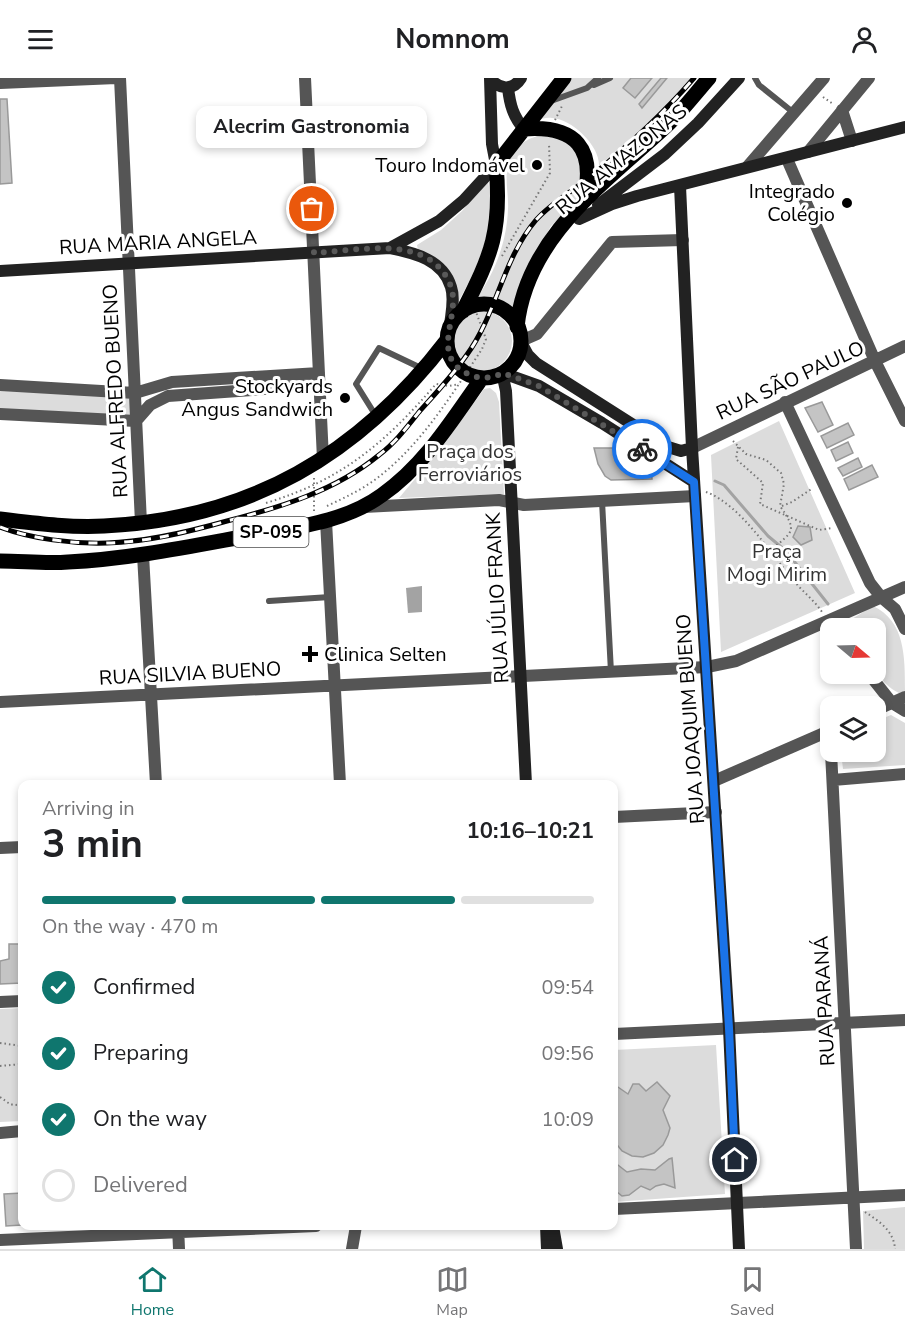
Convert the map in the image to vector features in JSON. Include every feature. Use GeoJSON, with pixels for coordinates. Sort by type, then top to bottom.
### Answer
{"type":"FeatureCollection","features":[{"type":"Feature","properties":{"kind":"main road"},"geometry":{"type":"LineString","coordinates":[[496,165],[564,78]]}},
{"type":"Feature","properties":{"kind":"main road"},"geometry":{"type":"LineString","coordinates":[[449,333],[452,360],[462,379],[492,377],[502,373],[516,360],[520,336],[519,314],[531,278],[550,243],[584,199],[672,120],[709,78]]}},
{"type":"Feature","properties":{"kind":"main road"},"geometry":{"type":"LineString","coordinates":[[524,129],[552,129],[570,136],[583,152],[588,178],[584,199]]}},
{"type":"Feature","properties":{"kind":"main road","name":"SP-095"},"geometry":{"type":"LineString","coordinates":[[0,519],[70,526],[103,526],[186,516],[227,505],[263,491],[317,464],[377,417],[424,370],[463,311],[491,250],[497,225],[496,165]]}},
{"type":"Feature","properties":{"kind":"main road"},"geometry":{"type":"LineString","coordinates":[[478,305],[488,304],[500,309],[513,319],[520,336]]}},
{"type":"Feature","properties":{"kind":"main road","name":"SP-095"},"geometry":{"type":"LineString","coordinates":[[463,311],[478,305]]}},
{"type":"Feature","properties":{"kind":"main road","name":"SP-095"},"geometry":{"type":"LineString","coordinates":[[0,561],[68,562],[143,555],[363,507],[387,491],[415,467],[438,440],[482,378]]}},
{"type":"Feature","properties":{"kind":"street"},"geometry":{"type":"LineString","coordinates":[[0,83],[28,80],[118,78]]}},
{"type":"Feature","properties":{"kind":"street","name":"RUA ALFREDO BUENO"},"geometry":{"type":"LineString","coordinates":[[118,78],[141,523]]}},
{"type":"Feature","properties":{"kind":"street"},"geometry":{"type":"LineString","coordinates":[[306,78],[320,379],[317,464]]}},
{"type":"Feature","properties":{"kind":"street"},"geometry":{"type":"LineString","coordinates":[[490,78],[500,87],[518,82]]}},
{"type":"Feature","properties":{"kind":"street"},"geometry":{"type":"LineString","coordinates":[[490,78],[496,165]]}},
{"type":"Feature","properties":{"kind":"street","name":"RUA AMAZONAS"},"geometry":{"type":"LineString","coordinates":[[550,243],[665,154],[698,123],[739,78]]}},
{"type":"Feature","properties":{"kind":"street"},"geometry":{"type":"LineString","coordinates":[[748,166],[824,78]]}},
{"type":"Feature","properties":{"kind":"street"},"geometry":{"type":"LineString","coordinates":[[808,152],[869,78]]}},
{"type":"Feature","properties":{"kind":"street"},"geometry":{"type":"LineString","coordinates":[[518,82],[510,104],[515,119],[524,129]]}},
{"type":"Feature","properties":{"kind":"street"},"geometry":{"type":"LineString","coordinates":[[842,110],[852,141]]}},
{"type":"Feature","properties":{"kind":"street"},"geometry":{"type":"LineString","coordinates":[[579,219],[612,204],[748,166],[787,159],[905,127]]}},
{"type":"Feature","properties":{"kind":"street"},"geometry":{"type":"LineString","coordinates":[[787,159],[875,361],[905,421]]}},
{"type":"Feature","properties":{"kind":"street","name":"RUA MARIA ANGELA"},"geometry":{"type":"LineString","coordinates":[[390,249],[439,221],[464,200],[496,165]]}},
{"type":"Feature","properties":{"kind":"street","name":"RUA JOAQUIM BUENO"},"geometry":{"type":"LineString","coordinates":[[680,186],[692,448],[729,1028],[739,1249]]}},
{"type":"Feature","properties":{"kind":"street"},"geometry":{"type":"LineString","coordinates":[[683,240],[612,242],[537,334],[520,336],[528,355],[536,363],[668,447],[681,451],[692,448]]}},
{"type":"Feature","properties":{"kind":"street","name":"RUA MARIA ANGELA"},"geometry":{"type":"LineString","coordinates":[[0,270],[390,249],[414,253],[432,261],[444,273],[451,288],[449,333]]}},
{"type":"Feature","properties":{"kind":"street","name":"RUA SÃO PAULO"},"geometry":{"type":"LineString","coordinates":[[692,448],[905,346]]}},
{"type":"Feature","properties":{"kind":"street"},"geometry":{"type":"LineString","coordinates":[[502,373],[539,386],[602,423],[695,489]]}},
{"type":"Feature","properties":{"kind":"street","name":"RUA JÚLIO FRANK"},"geometry":{"type":"LineString","coordinates":[[502,373],[506,391],[526,780]]}},
{"type":"Feature","properties":{"kind":"street"},"geometry":{"type":"LineString","coordinates":[[0,385],[135,393],[172,382],[320,379]]}},
{"type":"Feature","properties":{"kind":"street"},"geometry":{"type":"LineString","coordinates":[[0,414],[136,421],[150,405],[168,396],[320,379]]}},
{"type":"Feature","properties":{"kind":"street"},"geometry":{"type":"LineString","coordinates":[[785,402],[870,583],[895,609],[905,629]]}},
{"type":"Feature","properties":{"kind":"street"},"geometry":{"type":"LineString","coordinates":[[363,507],[499,500],[524,505],[602,501],[695,489]]}},
{"type":"Feature","properties":{"kind":"street"},"geometry":{"type":"LineString","coordinates":[[321,517],[331,597],[340,780]]}},
{"type":"Feature","properties":{"kind":"street"},"geometry":{"type":"LineString","coordinates":[[143,555],[156,780]]}},
{"type":"Feature","properties":{"kind":"street","name":"RUA SILVIA BUENO"},"geometry":{"type":"LineString","coordinates":[[842,618],[905,586]]}},
{"type":"Feature","properties":{"kind":"street","name":"RUA SILVIA BUENO"},"geometry":{"type":"LineString","coordinates":[[0,702],[707,667],[736,661],[820,628]]}},
{"type":"Feature","properties":{"kind":"street"},"geometry":{"type":"LineString","coordinates":[[877,684],[892,703],[905,711]]}},
{"type":"Feature","properties":{"kind":"street"},"geometry":{"type":"LineString","coordinates":[[886,706],[905,697]]}},
{"type":"Feature","properties":{"kind":"street"},"geometry":{"type":"LineString","coordinates":[[714,781],[820,735]]}},
{"type":"Feature","properties":{"kind":"street","name":"RUA PARANÁ"},"geometry":{"type":"LineString","coordinates":[[832,762],[856,1249]]}},
{"type":"Feature","properties":{"kind":"street"},"geometry":{"type":"LineString","coordinates":[[833,780],[905,774]]}},
{"type":"Feature","properties":{"kind":"street"},"geometry":{"type":"LineString","coordinates":[[618,817],[716,812]]}},
{"type":"Feature","properties":{"kind":"street"},"geometry":{"type":"LineString","coordinates":[[0,848],[18,847]]}},
{"type":"Feature","properties":{"kind":"street"},"geometry":{"type":"LineString","coordinates":[[0,1002],[18,1001]]}},
{"type":"Feature","properties":{"kind":"street"},"geometry":{"type":"LineString","coordinates":[[618,1034],[905,1020]]}},
{"type":"Feature","properties":{"kind":"street"},"geometry":{"type":"LineString","coordinates":[[0,1133],[18,1131]]}},
{"type":"Feature","properties":{"kind":"street"},"geometry":{"type":"LineString","coordinates":[[618,1209],[854,1204],[905,1195]]}},
{"type":"Feature","properties":{"kind":"street"},"geometry":{"type":"LineString","coordinates":[[0,1240],[162,1230]]}},
{"type":"Feature","properties":{"kind":"street"},"geometry":{"type":"LineString","coordinates":[[178,1230],[179,1249]]}},
{"type":"Feature","properties":{"kind":"street"},"geometry":{"type":"LineString","coordinates":[[352,1249],[355,1230]]}},
{"type":"Feature","properties":{"kind":"street"},"geometry":{"type":"LineString","coordinates":[[546,1230],[547,1249]]}},
{"type":"Feature","properties":{"kind":"street"},"geometry":{"type":"LineString","coordinates":[[554,1230],[557,1249]]}},
{"type":"Feature","properties":{"kind":"lane"},"geometry":{"type":"LineString","coordinates":[[587,88],[598,78]]}},
{"type":"Feature","properties":{"kind":"lane"},"geometry":{"type":"LineString","coordinates":[[544,104],[610,78]]}},
{"type":"Feature","properties":{"kind":"lane"},"geometry":{"type":"LineString","coordinates":[[755,78],[759,85],[794,113]]}},
{"type":"Feature","properties":{"kind":"lane"},"geometry":{"type":"LineString","coordinates":[[377,417],[356,384],[379,348],[424,370]]}},
{"type":"Feature","properties":{"kind":"lane"},"geometry":{"type":"LineString","coordinates":[[602,501],[611,672]]}},
{"type":"Feature","properties":{"kind":"lane"},"geometry":{"type":"LineString","coordinates":[[269,601],[331,597]]}},
{"type":"Feature","properties":{"kind":"path"},"geometry":{"type":"LineString","coordinates":[[813,91],[842,110]]}},
{"type":"Feature","properties":{"kind":"path"},"geometry":{"type":"LineString","coordinates":[[502,256],[550,173],[549,147],[552,129],[556,116],[571,93]]}},
{"type":"Feature","properties":{"kind":"path"},"geometry":{"type":"LineString","coordinates":[[317,464],[313,472],[321,517],[375,480],[403,456],[429,427],[482,350],[486,339],[475,311],[478,305]]}},
{"type":"Feature","properties":{"kind":"path"},"geometry":{"type":"LineString","coordinates":[[725,432],[746,454],[766,460],[781,473],[784,484],[780,506],[792,522],[792,528],[787,537],[771,551]]}},
{"type":"Feature","properties":{"kind":"path"},"geometry":{"type":"LineString","coordinates":[[738,447],[736,459],[763,483],[760,504],[819,530],[844,527]]}},
{"type":"Feature","properties":{"kind":"path"},"geometry":{"type":"LineString","coordinates":[[780,506],[792,502],[822,480]]}},
{"type":"Feature","properties":{"kind":"path"},"geometry":{"type":"LineString","coordinates":[[695,489],[713,495],[737,514],[826,618]]}},
{"type":"Feature","properties":{"kind":"path"},"geometry":{"type":"LineString","coordinates":[[0,1043],[18,1045]]}},
{"type":"Feature","properties":{"kind":"path"},"geometry":{"type":"LineString","coordinates":[[0,1066],[18,1065]]}},
{"type":"Feature","properties":{"kind":"path"},"geometry":{"type":"LineString","coordinates":[[0,1098],[6,1104],[18,1105]]}},
{"type":"Feature","properties":{"kind":"path"},"geometry":{"type":"LineString","coordinates":[[854,1204],[888,1230],[895,1242],[895,1249]]}},
{"type":"Feature","properties":{"kind":"green space"},"geometry":{"type":"Polygon","coordinates":[[[572,78],[691,78],[644,128],[599,166],[595,150],[576,128],[560,120],[537,119],[572,78]]]}},
{"type":"Feature","properties":{"kind":"green space"},"geometry":{"type":"Polygon","coordinates":[[[541,135],[554,135],[569,143],[579,154],[583,187],[571,207],[551,226],[535,255],[513,308],[496,299],[476,299],[494,268],[505,233],[510,159],[523,143],[541,135]]]}},
{"type":"Feature","properties":{"kind":"green space"},"geometry":{"type":"Polygon","coordinates":[[[488,181],[490,214],[488,230],[479,260],[457,304],[450,276],[442,264],[418,250],[417,245],[441,230],[462,211],[488,181]]]}},
{"type":"Feature","properties":{"kind":"green space"},"geometry":{"type":"Polygon","coordinates":[[[476,311],[488,311],[499,316],[507,324],[512,341],[510,353],[499,366],[488,371],[476,371],[465,366],[457,358],[452,347],[452,335],[457,324],[465,316],[476,311]]]}},
{"type":"Feature","properties":{"kind":"green space","name":"Praça dos Ferroviários"},"geometry":{"type":"Polygon","coordinates":[[[490,388],[496,393],[499,402],[504,494],[399,498],[445,443],[484,389],[490,388]]]}},
{"type":"Feature","properties":{"kind":"green space"},"geometry":{"type":"Polygon","coordinates":[[[0,389],[133,395],[133,419],[0,411],[0,389]]]}},
{"type":"Feature","properties":{"kind":"green space","name":"Praça Mogi Mirim"},"geometry":{"type":"Polygon","coordinates":[[[779,421],[855,593],[721,652],[711,455],[779,421]]]}},
{"type":"Feature","properties":{"kind":"green space"},"geometry":{"type":"Polygon","coordinates":[[[873,606],[892,621],[901,641],[905,691],[899,693],[886,684],[886,618],[854,618],[873,606]]]}},
{"type":"Feature","properties":{"kind":"green space"},"geometry":{"type":"Polygon","coordinates":[[[891,715],[905,723],[905,765],[843,769],[842,762],[886,762],[886,717],[891,715]]]}},
{"type":"Feature","properties":{"kind":"green space"},"geometry":{"type":"Polygon","coordinates":[[[18,1008],[18,1121],[0,1122],[0,1009],[18,1008]]]}},
{"type":"Feature","properties":{"kind":"green space"},"geometry":{"type":"Polygon","coordinates":[[[716,1045],[725,1194],[618,1202],[618,1050],[716,1045]]]}},
{"type":"Feature","properties":{"kind":"green space"},"geometry":{"type":"Polygon","coordinates":[[[905,1207],[905,1249],[864,1249],[863,1211],[905,1207]]]}},
{"type":"Feature","properties":{"kind":"shaded area"},"geometry":{"type":"Polygon","coordinates":[[[422,586],[422,612],[408,613],[406,588],[422,586]]]}},
{"type":"Feature","properties":{"kind":"building"},"geometry":{"type":"Polygon","coordinates":[[[631,78],[652,78],[635,98],[623,88],[631,78]]]}},
{"type":"Feature","properties":{"kind":"building"},"geometry":{"type":"Polygon","coordinates":[[[661,78],[667,78],[642,108],[639,104],[661,78]]]}},
{"type":"Feature","properties":{"kind":"building"},"geometry":{"type":"Polygon","coordinates":[[[0,99],[7,99],[12,183],[0,184],[0,99]]]}},
{"type":"Feature","properties":{"kind":"building"},"geometry":{"type":"Polygon","coordinates":[[[822,402],[833,425],[818,432],[805,408],[822,402]]]}},
{"type":"Feature","properties":{"kind":"building"},"geometry":{"type":"Polygon","coordinates":[[[848,423],[854,435],[827,448],[821,436],[848,423]]]}},
{"type":"Feature","properties":{"kind":"building"},"geometry":{"type":"Polygon","coordinates":[[[848,442],[853,453],[836,461],[831,450],[848,442]]]}},
{"type":"Feature","properties":{"kind":"building"},"geometry":{"type":"Polygon","coordinates":[[[594,448],[616,448],[620,464],[651,461],[652,479],[611,480],[605,476],[598,464],[594,448]]]}},
{"type":"Feature","properties":{"kind":"building"},"geometry":{"type":"Polygon","coordinates":[[[858,458],[862,467],[843,476],[838,468],[858,458]]]}},
{"type":"Feature","properties":{"kind":"building"},"geometry":{"type":"Polygon","coordinates":[[[872,465],[878,477],[849,490],[844,479],[872,465]]]}},
{"type":"Feature","properties":{"kind":"building"},"geometry":{"type":"Polygon","coordinates":[[[798,526],[810,527],[812,540],[801,545],[793,537],[798,526]]]}},
{"type":"Feature","properties":{"kind":"building"},"geometry":{"type":"Polygon","coordinates":[[[9,944],[18,944],[18,983],[0,984],[0,961],[9,959],[9,944]]]}},
{"type":"Feature","properties":{"kind":"building"},"geometry":{"type":"Polygon","coordinates":[[[657,1082],[670,1096],[663,1110],[670,1128],[663,1145],[654,1153],[643,1157],[632,1156],[618,1146],[618,1087],[628,1094],[633,1084],[639,1084],[646,1091],[657,1082]]]}},
{"type":"Feature","properties":{"kind":"building"},"geometry":{"type":"Polygon","coordinates":[[[672,1158],[675,1188],[664,1184],[650,1190],[641,1186],[629,1195],[622,1196],[618,1193],[618,1165],[627,1172],[641,1169],[655,1170],[672,1158]]]}},
{"type":"Feature","properties":{"kind":"building"},"geometry":{"type":"Polygon","coordinates":[[[18,1193],[18,1225],[6,1226],[4,1194],[18,1193]]]}},
{"type":"Feature","properties":{"kind":"waterway"},"geometry":{"type":"LineString","coordinates":[[715,481],[724,485],[768,536],[786,551],[828,604]]}},
{"type":"Feature","properties":{"kind":"railway"},"geometry":{"type":"LineString","coordinates":[[0,527],[39,538],[80,543],[122,542],[152,538],[197,529],[287,503],[326,488],[362,468],[396,440],[466,356],[477,340],[515,252],[536,220],[630,142],[694,78]]}},
{"type":"Feature","properties":{"kind":"way so far"},"geometry":{"type":"LineString","coordinates":[[312,209],[314,253],[390,249],[414,253],[432,261],[444,273],[451,288],[452,303],[447,340],[448,350],[452,360],[466,374],[482,378],[503,373],[524,379],[602,423],[642,449]]}},
{"type":"Feature","properties":{"kind":"place","name":"Touro Indomável"},"geometry":{"type":"Point","coordinates":[537,165]}},
{"type":"Feature","properties":{"kind":"place","name":"Integrado Colégio"},"geometry":{"type":"Point","coordinates":[847,203]}},
{"type":"Feature","properties":{"kind":"place","name":"Alecrim Gastronomia"},"geometry":{"type":"Point","coordinates":[312,209]}},
{"type":"Feature","properties":{"kind":"place","name":"Stockyards Angus Sandwich"},"geometry":{"type":"Point","coordinates":[345,398]}},
{"type":"Feature","properties":{"kind":"place","name":"Clinica Selten"},"geometry":{"type":"Point","coordinates":[310,654]}},
{"type":"Feature","properties":{"kind":"route"},"geometry":{"type":"LineString","coordinates":[[642,449],[694,482],[729,1028],[735,1160]]}}]}
